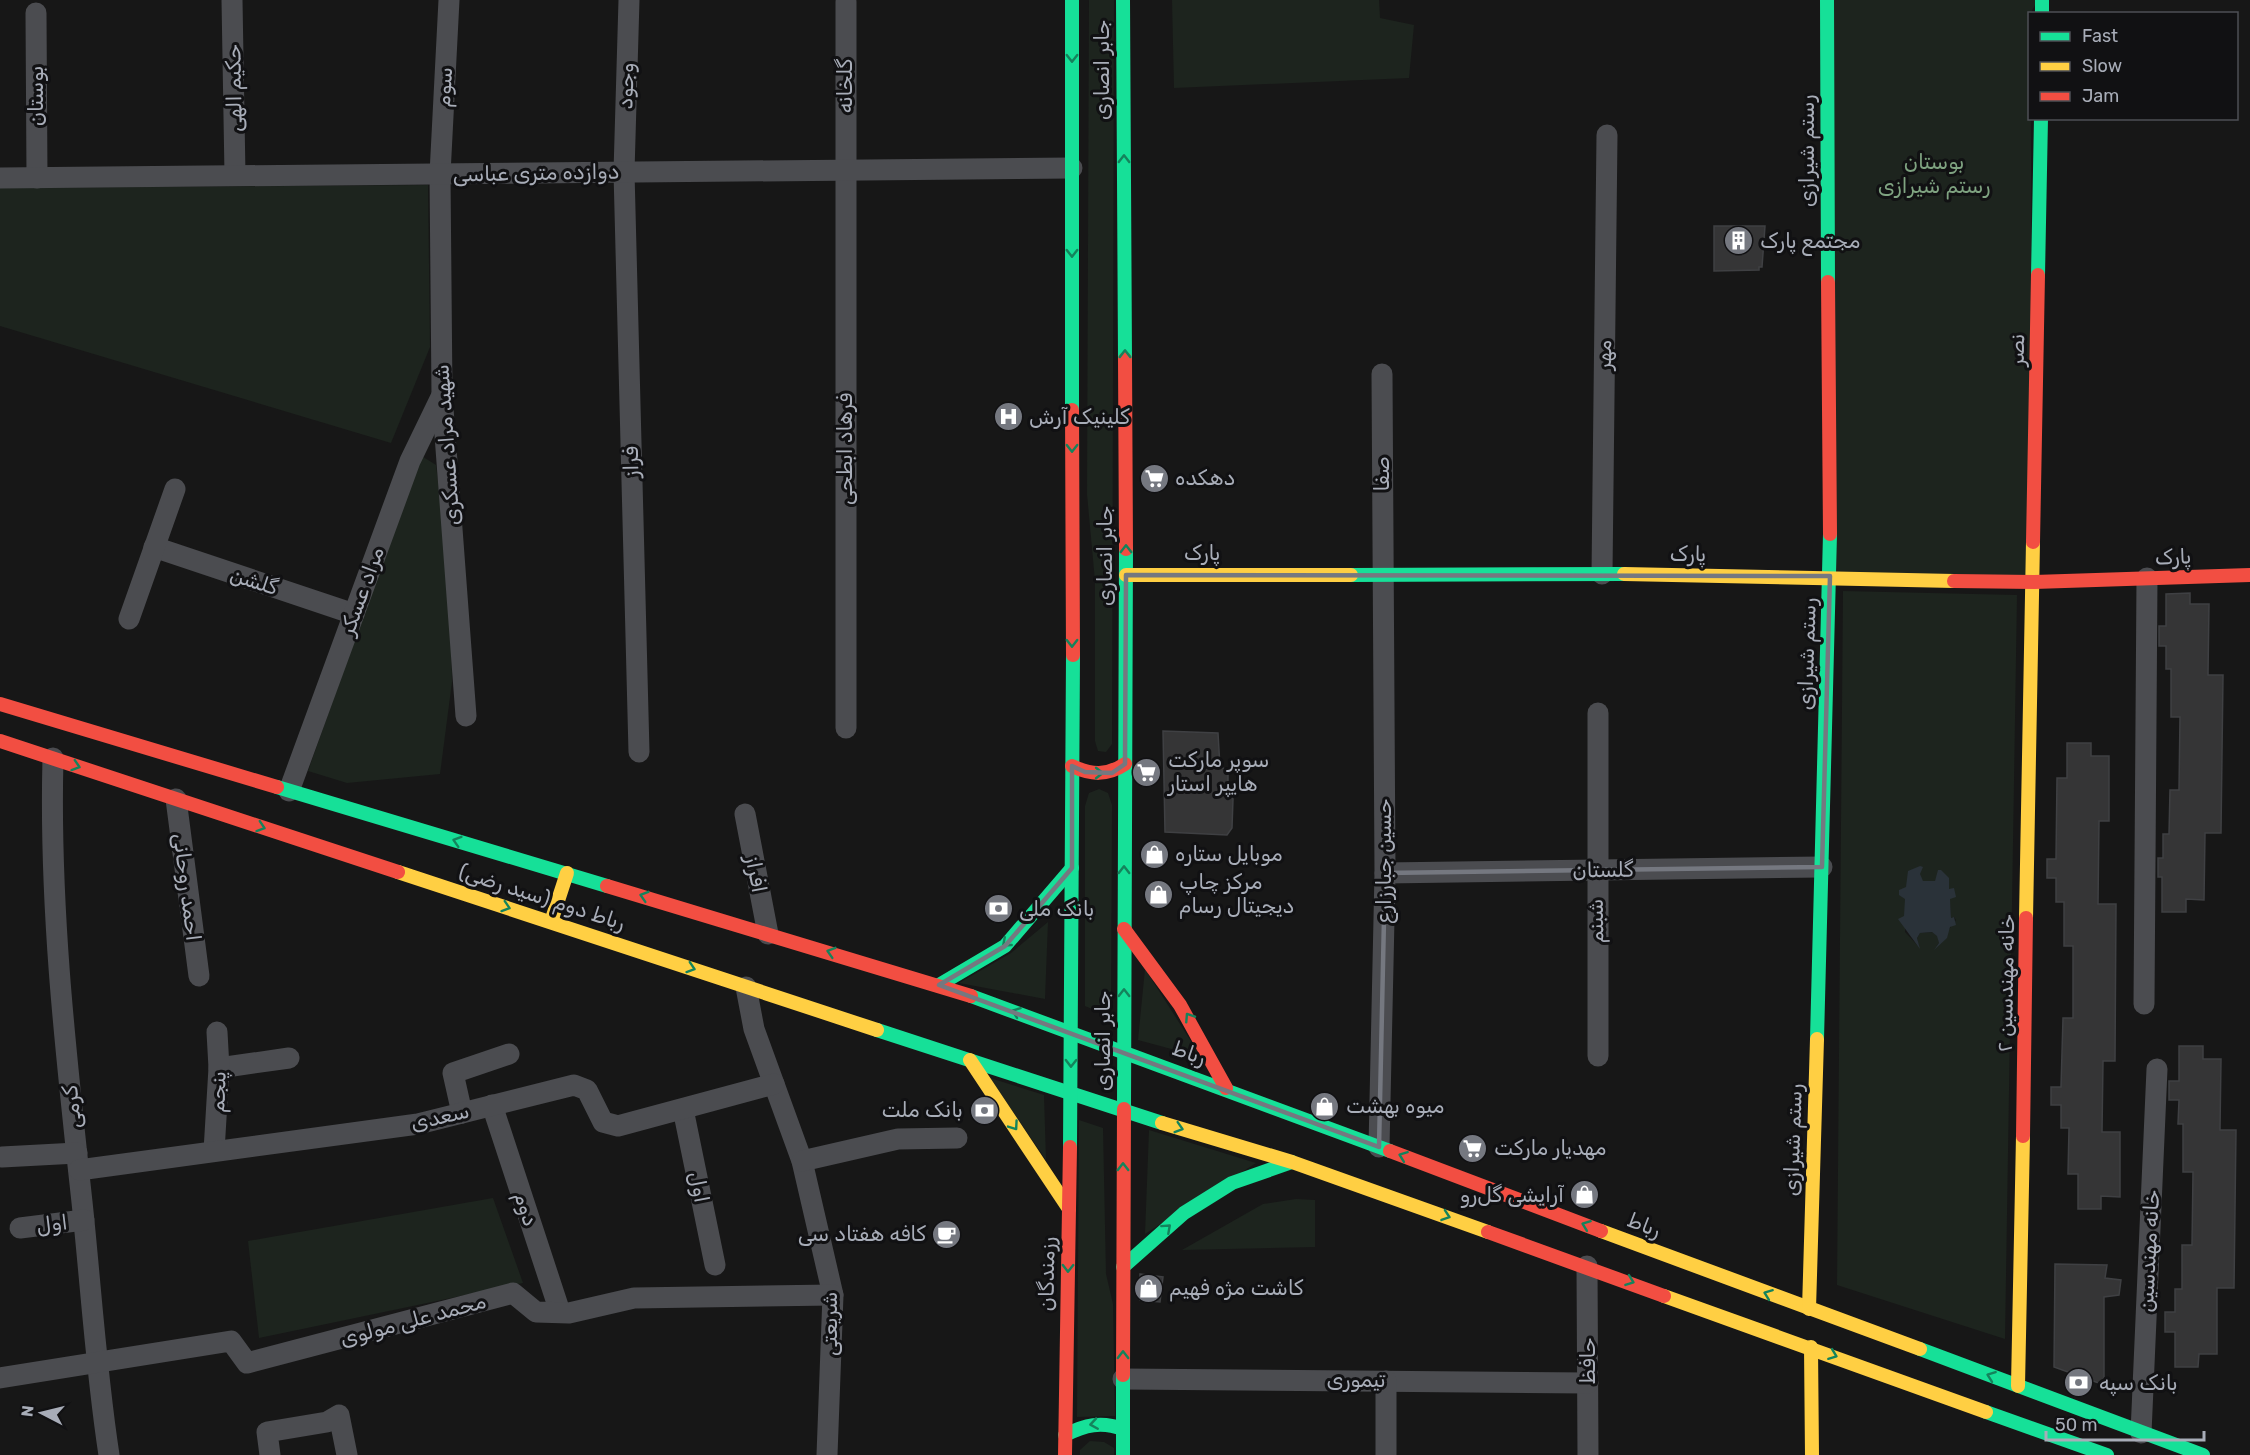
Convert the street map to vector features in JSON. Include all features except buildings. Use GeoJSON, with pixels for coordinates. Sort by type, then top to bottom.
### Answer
{"type":"FeatureCollection","features":[{"type":"Feature","properties":{"kind":"main road","name":"جابر انصاری"},"geometry":{"type":"LineString","coordinates":[[1070,1094],[1072,0]]}},
{"type":"Feature","properties":{"kind":"main road","name":"جابر انصاری"},"geometry":{"type":"LineString","coordinates":[[1123,0],[1126,574],[1124,1111]]}},
{"type":"Feature","properties":{"kind":"main road","name":"رستم شیرازی"},"geometry":{"type":"LineString","coordinates":[[1809,1309],[1830,576],[1827,0]]}},
{"type":"Feature","properties":{"kind":"main road","name":"نصر"},"geometry":{"type":"LineString","coordinates":[[2034,582],[2041,120]]}},
{"type":"Feature","properties":{"kind":"main road","name":"پارک"},"geometry":{"type":"LineString","coordinates":[[1126,574],[1830,576],[2034,582],[2250,575]]}},
{"type":"Feature","properties":{"kind":"main road","name":"خانه مهندسین ۲"},"geometry":{"type":"LineString","coordinates":[[2018,1386],[2034,582]]}},
{"type":"Feature","properties":{"kind":"main road","name":"رباط دوم (سید رضی)"},"geometry":{"type":"LineString","coordinates":[[0,704],[939,985],[1071,1032]]}},
{"type":"Feature","properties":{"kind":"main road","name":"رباط دوم (سید رضی)"},"geometry":{"type":"LineString","coordinates":[[0,741],[1070,1094]]}},
{"type":"Feature","properties":{"kind":"main road"},"geometry":{"type":"LineString","coordinates":[[1072,766],[1085,772],[1101,774],[1112,773],[1125,764]]}},
{"type":"Feature","properties":{"kind":"main road"},"geometry":{"type":"LineString","coordinates":[[939,985],[1005,946],[1072,868]]}},
{"type":"Feature","properties":{"kind":"main road"},"geometry":{"type":"LineString","coordinates":[[551,922],[567,873]]}},
{"type":"Feature","properties":{"kind":"main road"},"geometry":{"type":"LineString","coordinates":[[1124,929],[1162,975],[1226,1088]]}},
{"type":"Feature","properties":{"kind":"main road","name":"رباط"},"geometry":{"type":"LineString","coordinates":[[1071,1032],[2203,1455]]}},
{"type":"Feature","properties":{"kind":"main road"},"geometry":{"type":"LineString","coordinates":[[970,1060],[1069,1209]]}},
{"type":"Feature","properties":{"kind":"main road"},"geometry":{"type":"LineString","coordinates":[[1070,1094],[1292,1162],[1587,1266],[2107,1455]]}},
{"type":"Feature","properties":{"kind":"main road","name":"رزمندگان"},"geometry":{"type":"LineString","coordinates":[[1065,1455],[1070,1094]]}},
{"type":"Feature","properties":{"kind":"main road"},"geometry":{"type":"LineString","coordinates":[[1123,1455],[1124,1111]]}},
{"type":"Feature","properties":{"kind":"main road"},"geometry":{"type":"LineString","coordinates":[[1123,1267],[1184,1213],[1232,1183],[1292,1162]]}},
{"type":"Feature","properties":{"kind":"main road"},"geometry":{"type":"LineString","coordinates":[[1811,1347],[1812,1455]]}},
{"type":"Feature","properties":{"kind":"main road"},"geometry":{"type":"LineString","coordinates":[[1065,1435],[1087,1424],[1107,1422],[1123,1429]]}},
{"type":"Feature","properties":{"kind":"street","name":"حکیم الهی"},"geometry":{"type":"LineString","coordinates":[[232,0],[235,175]]}},
{"type":"Feature","properties":{"kind":"street","name":"سوم"},"geometry":{"type":"LineString","coordinates":[[440,174],[449,0]]}},
{"type":"Feature","properties":{"kind":"street","name":"وجود"},"geometry":{"type":"LineString","coordinates":[[624,172],[629,0]]}},
{"type":"Feature","properties":{"kind":"street","name":"گلخانه"},"geometry":{"type":"LineString","coordinates":[[845,170],[846,2]]}},
{"type":"Feature","properties":{"kind":"street","name":"بوستان"},"geometry":{"type":"LineString","coordinates":[[36,13],[37,178]]}},
{"type":"Feature","properties":{"kind":"street","name":"مهر"},"geometry":{"type":"LineString","coordinates":[[1602,574],[1607,135]]}},
{"type":"Feature","properties":{"kind":"street","name":"دوازده متری عباسی"},"geometry":{"type":"LineString","coordinates":[[0,178],[1072,168]]}},
{"type":"Feature","properties":{"kind":"street","name":"فرهاد ابطحی"},"geometry":{"type":"LineString","coordinates":[[845,170],[846,728]]}},
{"type":"Feature","properties":{"kind":"street","name":"فراز"},"geometry":{"type":"LineString","coordinates":[[624,172],[639,752]]}},
{"type":"Feature","properties":{"kind":"street","name":"شهید مراد عسکری"},"geometry":{"type":"LineString","coordinates":[[440,174],[442,395],[466,716]]}},
{"type":"Feature","properties":{"kind":"street","name":"صفا"},"geometry":{"type":"LineString","coordinates":[[1382,374],[1382,574]]}},
{"type":"Feature","properties":{"kind":"street","name":"مراد عسکر"},"geometry":{"type":"LineString","coordinates":[[289,791],[410,460],[442,395]]}},
{"type":"Feature","properties":{"kind":"street"},"geometry":{"type":"LineString","coordinates":[[129,619],[175,489]]}},
{"type":"Feature","properties":{"kind":"street","name":"گلشن"},"geometry":{"type":"LineString","coordinates":[[154,547],[354,614]]}},
{"type":"Feature","properties":{"kind":"street","name":"حسین جبارزارع"},"geometry":{"type":"LineString","coordinates":[[1380,1147],[1385,873],[1382,574]]}},
{"type":"Feature","properties":{"kind":"street"},"geometry":{"type":"LineString","coordinates":[[2144,1004],[2147,578]]}},
{"type":"Feature","properties":{"kind":"street","name":"شبنم"},"geometry":{"type":"LineString","coordinates":[[1598,713],[1596,870],[1598,1056]]}},
{"type":"Feature","properties":{"kind":"street","name":"کرمی"},"geometry":{"type":"LineString","coordinates":[[53,759],[53,845],[64,1040],[92,1287],[96,1361],[109,1455]]}},
{"type":"Feature","properties":{"kind":"street","name":"احمد روحانی"},"geometry":{"type":"LineString","coordinates":[[176,799],[199,976]]}},
{"type":"Feature","properties":{"kind":"street","name":"افراز"},"geometry":{"type":"LineString","coordinates":[[745,814],[768,934]]}},
{"type":"Feature","properties":{"kind":"street","name":"گلستان"},"geometry":{"type":"LineString","coordinates":[[1385,873],[1822,867]]}},
{"type":"Feature","properties":{"kind":"street","name":"شریعتی"},"geometry":{"type":"LineString","coordinates":[[746,987],[754,1029],[802,1161],[833,1295],[827,1455]]}},
{"type":"Feature","properties":{"kind":"street","name":"پنجم"},"geometry":{"type":"LineString","coordinates":[[214,1151],[219,1068],[217,1032]]}},
{"type":"Feature","properties":{"kind":"street"},"geometry":{"type":"LineString","coordinates":[[462,1113],[453,1073],[509,1054]]}},
{"type":"Feature","properties":{"kind":"street"},"geometry":{"type":"LineString","coordinates":[[219,1068],[289,1058]]}},
{"type":"Feature","properties":{"kind":"street","name":"خانه مهندسین"},"geometry":{"type":"LineString","coordinates":[[2141,1433],[2157,1069]]}},
{"type":"Feature","properties":{"kind":"street","name":"سعدی"},"geometry":{"type":"LineString","coordinates":[[78,1161],[214,1151],[418,1124],[574,1085],[587,1090],[603,1122],[618,1126],[774,1084]]}},
{"type":"Feature","properties":{"kind":"street","name":"دوم"},"geometry":{"type":"LineString","coordinates":[[492,1105],[560,1312]]}},
{"type":"Feature","properties":{"kind":"street","name":"اول"},"geometry":{"type":"LineString","coordinates":[[683,1109],[715,1265]]}},
{"type":"Feature","properties":{"kind":"street"},"geometry":{"type":"LineString","coordinates":[[802,1161],[898,1139],[957,1138]]}},
{"type":"Feature","properties":{"kind":"street"},"geometry":{"type":"LineString","coordinates":[[2,1157],[78,1161]]}},
{"type":"Feature","properties":{"kind":"street","name":"اول"},"geometry":{"type":"LineString","coordinates":[[20,1228],[84,1220]]}},
{"type":"Feature","properties":{"kind":"street","name":"حافظ"},"geometry":{"type":"LineString","coordinates":[[1587,1266],[1588,1455]]}},
{"type":"Feature","properties":{"kind":"street","name":"محمد علی مولوی"},"geometry":{"type":"LineString","coordinates":[[0,1378],[231,1341],[247,1364],[513,1293],[536,1312],[560,1312],[634,1298],[833,1295]]}},
{"type":"Feature","properties":{"kind":"street","name":"تیموری"},"geometry":{"type":"LineString","coordinates":[[1123,1379],[1588,1383]]}},
{"type":"Feature","properties":{"kind":"street"},"geometry":{"type":"LineString","coordinates":[[1386,1381],[1386,1455]]}},
{"type":"Feature","properties":{"kind":"street"},"geometry":{"type":"LineString","coordinates":[[270,1455],[267,1432],[327,1422],[339,1415],[346,1455]]}},
{"type":"Feature","properties":{"kind":"highlighted area"},"geometry":{"type":"Polygon","coordinates":[[[1126,575],[1830,576],[1822,867],[1385,873],[1379,1147],[939,985],[1005,946],[1072,868],[1072,766],[1085,772],[1112,773],[1125,764],[1126,575]]]}},
{"type":"Feature","properties":{"kind":"green space"},"geometry":{"type":"Polygon","coordinates":[[[1089,0],[1114,0],[1112,744],[1106,752],[1098,751],[1095,741],[1095,581],[1087,494],[1089,0]]]}},
{"type":"Feature","properties":{"kind":"green space"},"geometry":{"type":"Polygon","coordinates":[[[1172,0],[1379,0],[1380,18],[1414,25],[1409,78],[1174,88],[1172,0]]]}},
{"type":"Feature","properties":{"kind":"green space","name":"بوستان رستم شیرازی"},"geometry":{"type":"Polygon","coordinates":[[[1827,0],[2038,0],[2031,12],[2028,12],[2034,582],[1830,576],[1827,0]]]}},
{"type":"Feature","properties":{"kind":"green space"},"geometry":{"type":"Polygon","coordinates":[[[428,185],[430,347],[391,443],[0,326],[0,188],[428,185]]]}},
{"type":"Feature","properties":{"kind":"green space"},"geometry":{"type":"Polygon","coordinates":[[[420,455],[436,465],[450,584],[452,682],[440,774],[347,783],[308,771],[420,455]]]}},
{"type":"Feature","properties":{"kind":"green space"},"geometry":{"type":"Polygon","coordinates":[[[1843,591],[2017,595],[2005,1339],[1837,1285],[1843,591]],[[1920,866],[1906,887],[1905,932],[1919,947],[1917,938],[1920,933],[1932,932],[1938,936],[1939,943],[1956,920],[1954,917],[1951,918],[1949,889],[1938,876],[1935,881],[1923,881],[1920,878],[1920,866]]]}},
{"type":"Feature","properties":{"kind":"green space"},"geometry":{"type":"Polygon","coordinates":[[[1099,789],[1108,793],[1112,805],[1111,1007],[1099,1012],[1085,1006],[1085,806],[1089,793],[1099,789]]]}},
{"type":"Feature","properties":{"kind":"green space"},"geometry":{"type":"Polygon","coordinates":[[[1048,922],[1045,999],[959,983],[1011,953],[1048,922]]]}},
{"type":"Feature","properties":{"kind":"green space"},"geometry":{"type":"Polygon","coordinates":[[[1145,969],[1201,1057],[1138,1040],[1145,969]]]}},
{"type":"Feature","properties":{"kind":"green space"},"geometry":{"type":"Polygon","coordinates":[[[990,1078],[1044,1095],[1046,1160],[990,1078]]]}},
{"type":"Feature","properties":{"kind":"green space"},"geometry":{"type":"Polygon","coordinates":[[[1079,1120],[1103,1128],[1106,1274],[1113,1304],[1115,1416],[1077,1417],[1079,1120]]]}},
{"type":"Feature","properties":{"kind":"green space"},"geometry":{"type":"Polygon","coordinates":[[[1149,1130],[1256,1163],[1145,1234],[1149,1130]]]}},
{"type":"Feature","properties":{"kind":"green space"},"geometry":{"type":"Polygon","coordinates":[[[493,1198],[523,1283],[259,1338],[248,1241],[493,1198]]]}},
{"type":"Feature","properties":{"kind":"green space"},"geometry":{"type":"Polygon","coordinates":[[[1296,1199],[1315,1200],[1315,1247],[1182,1250],[1263,1204],[1296,1199]]]}},
{"type":"Feature","properties":{"kind":"green space"},"geometry":{"type":"Polygon","coordinates":[[[1090,1441],[1104,1442],[1114,1448],[1114,1455],[1080,1455],[1080,1450],[1090,1441]]]}},
{"type":"Feature","properties":{"kind":"shaded area"},"geometry":{"type":"Polygon","coordinates":[[[1923,867],[1920,874],[1923,881],[1935,881],[1938,870],[1941,870],[1949,878],[1949,889],[1954,888],[1956,897],[1950,899],[1951,918],[1954,917],[1956,925],[1950,927],[1947,938],[1934,950],[1939,943],[1937,936],[1932,932],[1920,933],[1917,938],[1920,949],[1898,919],[1904,916],[1905,899],[1899,895],[1899,890],[1906,887],[1908,871],[1923,867]]]}},
{"type":"Feature","properties":{"kind":"traffic: fast"},"geometry":{"type":"LineString","coordinates":[[1072,0],[1072,410]]}},
{"type":"Feature","properties":{"kind":"traffic: fast"},"geometry":{"type":"LineString","coordinates":[[1123,0],[1125,359]]}},
{"type":"Feature","properties":{"kind":"traffic: fast"},"geometry":{"type":"LineString","coordinates":[[1827,0],[1828,282]]}},
{"type":"Feature","properties":{"kind":"traffic: fast"},"geometry":{"type":"LineString","coordinates":[[2042,0],[2042,12]]}},
{"type":"Feature","properties":{"kind":"traffic: fast"},"geometry":{"type":"LineString","coordinates":[[2038,275],[2041,120]]}},
{"type":"Feature","properties":{"kind":"traffic: fast"},"geometry":{"type":"LineString","coordinates":[[1817,1039],[1830,534]]}},
{"type":"Feature","properties":{"kind":"traffic: fast"},"geometry":{"type":"LineString","coordinates":[[1124,1109],[1126,549]]}},
{"type":"Feature","properties":{"kind":"traffic: fast"},"geometry":{"type":"LineString","coordinates":[[1351,575],[1624,574]]}},
{"type":"Feature","properties":{"kind":"traffic: fast"},"geometry":{"type":"LineString","coordinates":[[1070,1147],[1073,655]]}},
{"type":"Feature","properties":{"kind":"traffic: fast"},"geometry":{"type":"LineString","coordinates":[[277,787],[607,886]]}},
{"type":"Feature","properties":{"kind":"traffic: fast"},"geometry":{"type":"LineString","coordinates":[[939,985],[1005,946],[1072,868]]}},
{"type":"Feature","properties":{"kind":"traffic: fast"},"geometry":{"type":"LineString","coordinates":[[971,996],[1390,1151]]}},
{"type":"Feature","properties":{"kind":"traffic: fast"},"geometry":{"type":"LineString","coordinates":[[877,1030],[1162,1123]]}},
{"type":"Feature","properties":{"kind":"traffic: fast"},"geometry":{"type":"LineString","coordinates":[[1123,1267],[1184,1213],[1232,1183],[1292,1162]]}},
{"type":"Feature","properties":{"kind":"traffic: fast"},"geometry":{"type":"LineString","coordinates":[[1920,1349],[2203,1455]]}},
{"type":"Feature","properties":{"kind":"traffic: fast"},"geometry":{"type":"LineString","coordinates":[[1123,1375],[1123,1455]]}},
{"type":"Feature","properties":{"kind":"traffic: fast"},"geometry":{"type":"LineString","coordinates":[[1986,1412],[2107,1455]]}},
{"type":"Feature","properties":{"kind":"traffic: fast"},"geometry":{"type":"LineString","coordinates":[[1065,1435],[1093,1425],[1107,1425],[1123,1429]]}},
{"type":"Feature","properties":{"kind":"traffic: slow"},"geometry":{"type":"LineString","coordinates":[[2026,918],[2033,542]]}},
{"type":"Feature","properties":{"kind":"traffic: slow"},"geometry":{"type":"LineString","coordinates":[[1624,574],[1954,581]]}},
{"type":"Feature","properties":{"kind":"traffic: slow"},"geometry":{"type":"LineString","coordinates":[[1126,575],[1351,575]]}},
{"type":"Feature","properties":{"kind":"traffic: slow"},"geometry":{"type":"LineString","coordinates":[[398,872],[877,1030]]}},
{"type":"Feature","properties":{"kind":"traffic: slow"},"geometry":{"type":"LineString","coordinates":[[551,922],[567,873]]}},
{"type":"Feature","properties":{"kind":"traffic: slow"},"geometry":{"type":"LineString","coordinates":[[1809,1309],[1817,1039]]}},
{"type":"Feature","properties":{"kind":"traffic: slow"},"geometry":{"type":"LineString","coordinates":[[970,1060],[1069,1209]]}},
{"type":"Feature","properties":{"kind":"traffic: slow"},"geometry":{"type":"LineString","coordinates":[[1162,1123],[1292,1162],[1488,1232]]}},
{"type":"Feature","properties":{"kind":"traffic: slow"},"geometry":{"type":"LineString","coordinates":[[2018,1386],[2023,1136]]}},
{"type":"Feature","properties":{"kind":"traffic: slow"},"geometry":{"type":"LineString","coordinates":[[1601,1231],[1920,1349]]}},
{"type":"Feature","properties":{"kind":"traffic: slow"},"geometry":{"type":"LineString","coordinates":[[1664,1296],[1986,1412]]}},
{"type":"Feature","properties":{"kind":"traffic: slow"},"geometry":{"type":"LineString","coordinates":[[1811,1347],[1812,1455]]}},
{"type":"Feature","properties":{"kind":"traffic: jam"},"geometry":{"type":"LineString","coordinates":[[2033,542],[2038,275]]}},
{"type":"Feature","properties":{"kind":"traffic: jam"},"geometry":{"type":"LineString","coordinates":[[1828,282],[1830,534]]}},
{"type":"Feature","properties":{"kind":"traffic: jam"},"geometry":{"type":"LineString","coordinates":[[1125,359],[1126,549]]}},
{"type":"Feature","properties":{"kind":"traffic: jam"},"geometry":{"type":"LineString","coordinates":[[1072,410],[1073,655]]}},
{"type":"Feature","properties":{"kind":"traffic: jam"},"geometry":{"type":"LineString","coordinates":[[1954,581],[2034,582],[2250,575]]}},
{"type":"Feature","properties":{"kind":"traffic: jam"},"geometry":{"type":"LineString","coordinates":[[0,704],[277,787]]}},
{"type":"Feature","properties":{"kind":"traffic: jam"},"geometry":{"type":"LineString","coordinates":[[0,741],[398,872]]}},
{"type":"Feature","properties":{"kind":"traffic: jam"},"geometry":{"type":"LineString","coordinates":[[1072,766],[1099,773],[1112,771],[1125,764]]}},
{"type":"Feature","properties":{"kind":"traffic: jam"},"geometry":{"type":"LineString","coordinates":[[607,886],[971,996]]}},
{"type":"Feature","properties":{"kind":"traffic: jam"},"geometry":{"type":"LineString","coordinates":[[2023,1136],[2026,918]]}},
{"type":"Feature","properties":{"kind":"traffic: jam"},"geometry":{"type":"LineString","coordinates":[[1124,929],[1180,1005],[1226,1088]]}},
{"type":"Feature","properties":{"kind":"traffic: jam"},"geometry":{"type":"LineString","coordinates":[[1123,1375],[1124,1109]]}},
{"type":"Feature","properties":{"kind":"traffic: jam"},"geometry":{"type":"LineString","coordinates":[[1065,1455],[1070,1147]]}},
{"type":"Feature","properties":{"kind":"traffic: jam"},"geometry":{"type":"LineString","coordinates":[[1390,1151],[1601,1231]]}},
{"type":"Feature","properties":{"kind":"traffic: jam"},"geometry":{"type":"LineString","coordinates":[[1488,1232],[1664,1296]]}},
{"type":"Feature","properties":{"kind":"place","name":"مجتمع پارک"},"geometry":{"type":"Point","coordinates":[1739,241]}},
{"type":"Feature","properties":{"kind":"place","name":"کلینیک آرش"},"geometry":{"type":"Point","coordinates":[1008,417]}},
{"type":"Feature","properties":{"kind":"place","name":"دهکده"},"geometry":{"type":"Point","coordinates":[1154,478]}},
{"type":"Feature","properties":{"kind":"place","name":"سوپر مارکت هایپر استار"},"geometry":{"type":"Point","coordinates":[1147,772]}},
{"type":"Feature","properties":{"kind":"place","name":"موبایل ستاره"},"geometry":{"type":"Point","coordinates":[1154,854]}},
{"type":"Feature","properties":{"kind":"place","name":"مرکز چاپ دیجیتال رسام"},"geometry":{"type":"Point","coordinates":[1158,894]}},
{"type":"Feature","properties":{"kind":"place","name":"بانک ملی"},"geometry":{"type":"Point","coordinates":[998,909]}},
{"type":"Feature","properties":{"kind":"place","name":"میوه بهشت"},"geometry":{"type":"Point","coordinates":[1325,1106]}},
{"type":"Feature","properties":{"kind":"place","name":"بانک ملت"},"geometry":{"type":"Point","coordinates":[984,1110]}},
{"type":"Feature","properties":{"kind":"place","name":"مهدیار مارکت"},"geometry":{"type":"Point","coordinates":[1473,1148]}},
{"type":"Feature","properties":{"kind":"place","name":"آرایشی گل‌رو"},"geometry":{"type":"Point","coordinates":[1585,1195]}},
{"type":"Feature","properties":{"kind":"place","name":"کافه هفتاد سی"},"geometry":{"type":"Point","coordinates":[947,1234]}},
{"type":"Feature","properties":{"kind":"place","name":"کاشت مژه فهیم"},"geometry":{"type":"Point","coordinates":[1148,1288]}},
{"type":"Feature","properties":{"kind":"place","name":"بانک سپه"},"geometry":{"type":"Point","coordinates":[2078,1383]}}]}
